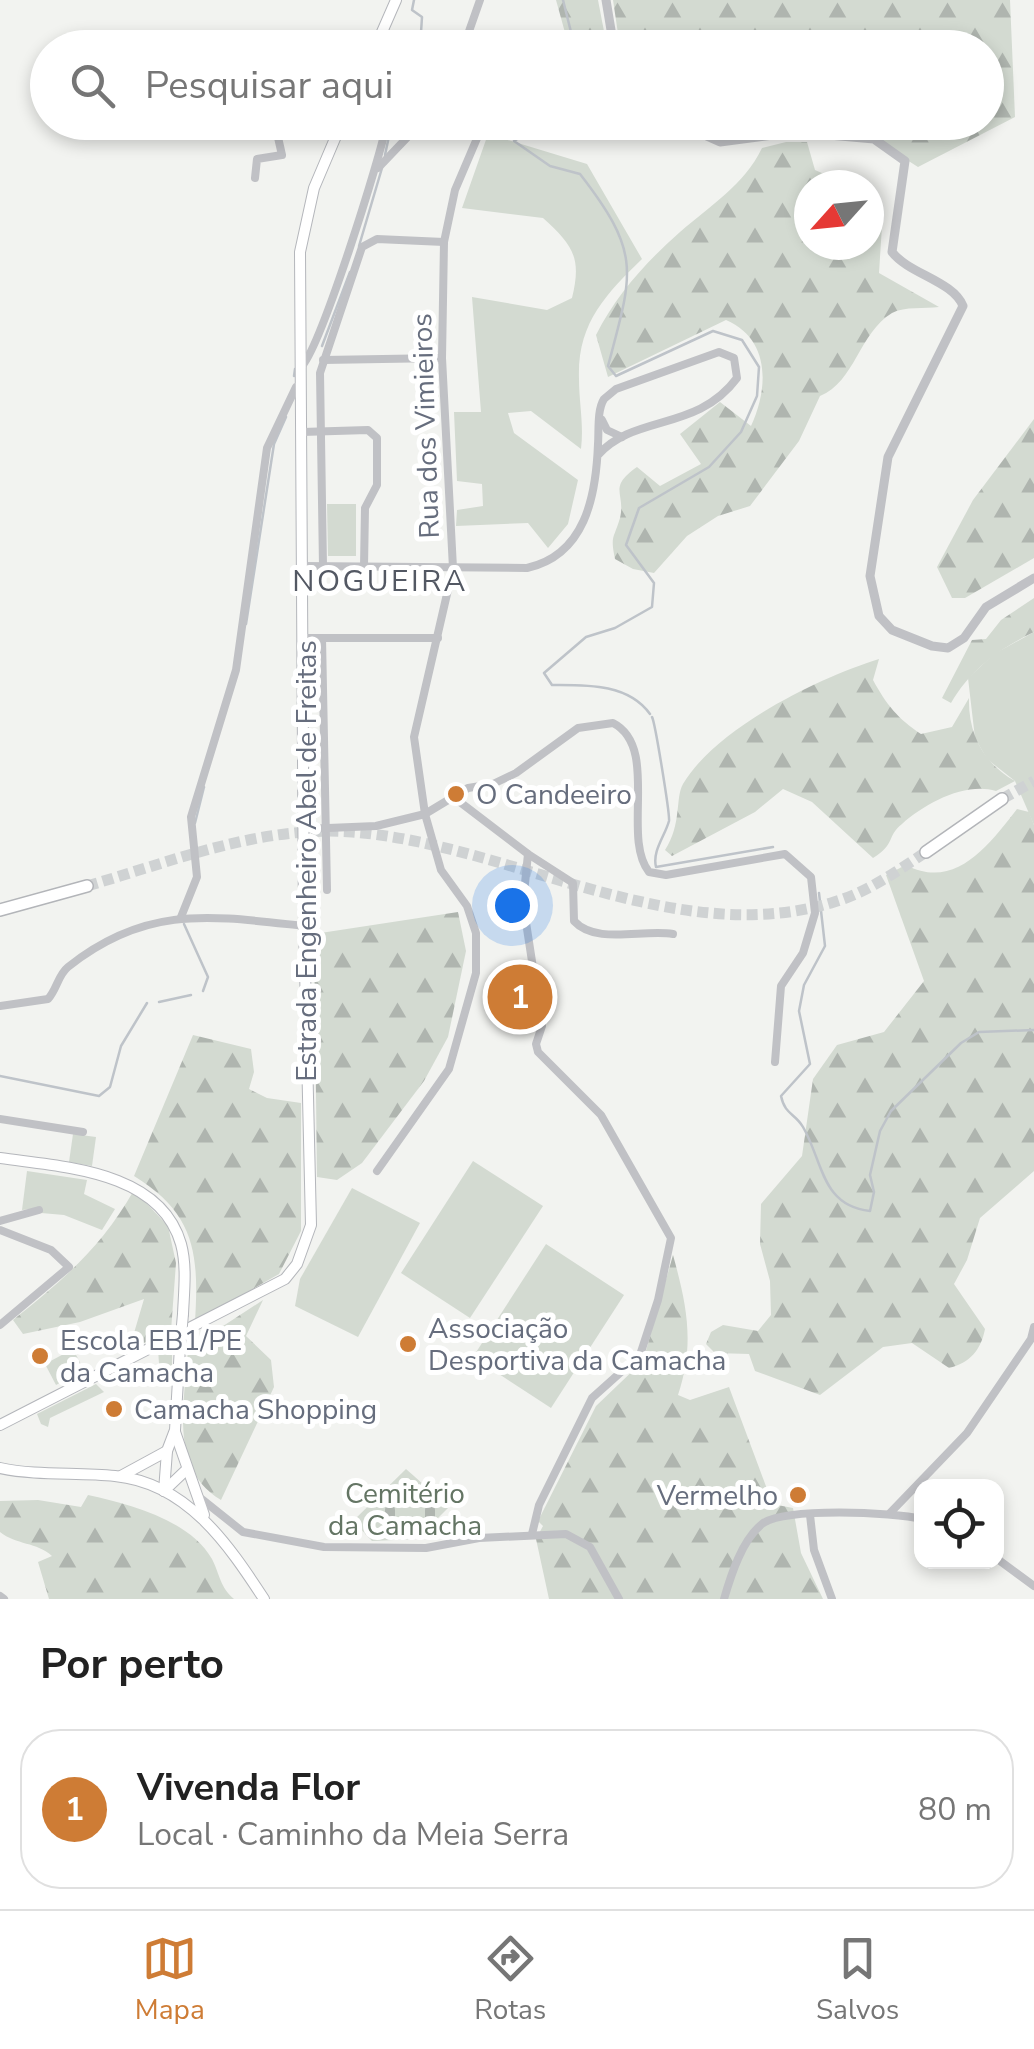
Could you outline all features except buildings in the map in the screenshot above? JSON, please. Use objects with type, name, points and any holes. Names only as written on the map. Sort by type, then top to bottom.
[{"type":"main road","points":[[383,30],[396,0]]},
{"type":"main road","name":"Estrada Engenheiro Abel de Freitas","points":[[0,1425],[285,1278],[297,1264],[312,1225],[304,926],[300,252],[314,188],[334,140]]},
{"type":"main road","points":[[926,852],[1002,800]]},
{"type":"main road","points":[[0,910],[87,886]]},
{"type":"main road","points":[[0,1158],[125,1182],[146,1195],[169,1218],[182,1245],[183,1314],[175,1430],[167,1451],[164,1491]]},
{"type":"main road","points":[[175,1430],[184,1466],[206,1520],[264,1599]]},
{"type":"main road","points":[[167,1451],[184,1466]]},
{"type":"main road","points":[[120,1476],[167,1451]]},
{"type":"main road","points":[[164,1491],[184,1466]]},
{"type":"main road","points":[[0,1468],[120,1476],[164,1491],[206,1520]]},
{"type":"street","points":[[469,30],[480,0]]},
{"type":"street","points":[[606,0],[611,30]]},
{"type":"street","points":[[255,178],[257,160],[282,154],[279,140]]},
{"type":"street","points":[[301,367],[382,166],[385,140]]},
{"type":"street","points":[[382,166],[405,140]]},
{"type":"street","name":"Rua dos Vimieiros","points":[[377,1172],[449,1069],[476,974],[471,920],[441,870],[425,814],[414,737],[453,568],[442,358],[444,242],[455,190],[477,140]]},
{"type":"street","points":[[875,140],[905,161],[892,252],[914,272],[956,295],[962,306],[930,366],[882,477],[870,576],[879,616],[905,638],[948,648],[958,643],[986,607],[1034,578]]},
{"type":"street","points":[[324,566],[320,432],[323,360],[362,247],[377,239],[444,242]]},
{"type":"street","points":[[302,566],[527,568],[560,556],[580,534],[598,455],[600,404],[616,389],[719,352],[734,358],[737,378],[710,404],[694,415],[622,437],[598,455]]},
{"type":"street","points":[[323,360],[442,358]]},
{"type":"street","points":[[181,916],[197,876],[191,816],[236,670],[268,448],[296,387],[301,386]]},
{"type":"street","points":[[600,416],[608,430],[622,437]]},
{"type":"street","points":[[302,432],[368,430],[377,438],[377,485],[365,508],[364,567]]},
{"type":"street","points":[[304,638],[438,638]]},
{"type":"street","points":[[322,638],[328,890]]},
{"type":"street","points":[[304,829],[376,826],[425,814],[452,796],[504,779],[578,728],[607,721],[626,732],[634,755],[639,844],[649,872],[666,876],[770,854],[797,860],[814,884],[815,913],[804,953],[780,986],[776,1062]]},
{"type":"street","points":[[452,796],[528,854],[574,883],[574,921],[581,928],[594,935],[626,931],[673,934]]},
{"type":"street","points":[[528,854],[524,903],[542,1026],[536,1044],[546,1062],[602,1115],[671,1238],[658,1300],[640,1354],[585,1410],[539,1505],[532,1534]]},
{"type":"street","points":[[0,1006],[48,999],[61,974],[78,960],[157,920],[181,916],[304,926]]},
{"type":"street","points":[[0,1120],[83,1132]]},
{"type":"street","points":[[0,1221],[38,1210]]},
{"type":"street","points":[[0,1230],[51,1250],[69,1265],[0,1325]]},
{"type":"street","points":[[890,1513],[967,1433],[1031,1339],[1034,1327]]},
{"type":"street","points":[[195,1494],[243,1532],[308,1545],[426,1548],[532,1534],[579,1538],[604,1568],[619,1599]]},
{"type":"street","points":[[724,1599],[756,1530],[780,1515],[890,1513],[914,1518]]},
{"type":"street","points":[[810,1515],[814,1550],[832,1599]]},
{"type":"street","points":[[1004,1564],[1034,1586]]},
{"type":"green space","points":[[556,0],[598,0],[604,30],[564,30]]},
{"type":"green space","points":[[613,0],[1010,0],[1015,117],[1004,123],[1004,30],[617,30]]},
{"type":"green space","points":[[486,140],[508,140],[587,164],[642,259],[605,298],[588,326],[580,360],[581,449],[531,411],[508,413],[514,433],[578,480],[568,524],[548,548],[528,523],[456,526],[457,510],[483,506],[482,484],[457,481],[454,412],[481,412],[472,297],[547,310],[572,298],[575,262],[562,236],[543,218],[462,208]]},
{"type":"green space","points":[[876,140],[970,140],[918,167]]},
{"type":"green space","points":[[807,142],[815,170],[794,170],[794,260],[880,260],[879,273],[939,307],[897,311],[881,322],[841,380],[820,396],[799,441],[750,506],[718,516],[687,536],[654,573],[633,569],[615,559],[613,545],[623,480],[637,467],[660,486],[701,464],[680,434],[720,402],[751,426],[761,396],[762,366],[751,339],[726,320],[608,377],[596,335],[633,279],[736,184],[762,148]]},
{"type":"green space","points":[[1034,419],[1034,558],[965,598],[952,598],[937,567],[973,500]]},
{"type":"green space","points":[[327,504],[356,504],[356,556],[328,556]]},
{"type":"green space","points":[[1034,598],[1034,632],[987,661],[951,703],[942,698],[972,640],[986,639],[1001,620]]},
{"type":"green space","points":[[1034,632],[1034,825],[1015,781],[987,759],[975,738],[968,678],[994,654]]},
{"type":"green space","points":[[879,659],[873,680],[893,710],[921,734],[952,727],[969,698],[971,724],[980,747],[995,766],[1015,781],[996,791],[972,789],[934,802],[902,824],[885,849],[873,858],[812,802],[783,789],[755,812],[672,856],[665,850],[674,831],[683,784],[719,744],[799,692]]},
{"type":"green space","points":[[1017,809],[1029,812],[1034,825],[1034,1171],[980,1218],[967,1260],[954,1284],[985,1329],[981,1343],[969,1359],[949,1368],[912,1343],[883,1347],[820,1395],[755,1371],[749,1354],[715,1353],[706,1344],[711,1332],[723,1325],[758,1331],[771,1315],[770,1281],[760,1244],[761,1204],[802,1156],[813,1079],[837,1045],[884,1032],[924,981],[886,875],[906,865],[924,872],[955,868],[995,837]]},
{"type":"green space","points":[[458,912],[466,951],[448,1037],[424,1081],[362,1163],[337,1180],[317,1177],[314,934]]},
{"type":"green space","points":[[193,1035],[251,1049],[254,1072],[249,1089],[267,1098],[301,1103],[301,1231],[279,1274],[195,1322],[194,1256],[182,1221],[155,1190],[134,1176]]},
{"type":"green space","points":[[73,1134],[96,1137],[92,1166],[69,1162]]},
{"type":"green space","points":[[473,1161],[543,1206],[470,1318],[401,1273]]},
{"type":"green space","points":[[27,1171],[87,1180],[84,1194],[115,1209],[102,1230],[64,1215],[41,1213],[40,1208],[22,1210]]},
{"type":"green space","points":[[352,1188],[420,1223],[358,1337],[295,1306],[300,1279]]},
{"type":"green space","points":[[134,1190],[168,1226],[176,1263],[171,1331],[129,1350],[144,1299],[80,1322],[23,1334],[13,1320],[80,1261]]},
{"type":"green space","points":[[546,1244],[624,1295],[551,1408],[473,1357]]},
{"type":"green space","points":[[673,1255],[688,1342],[678,1395],[690,1400],[729,1387],[767,1489],[767,1503],[793,1508],[801,1553],[823,1599],[549,1599],[536,1539],[543,1526],[538,1521],[596,1406],[643,1361]]},
{"type":"green space","points":[[263,1300],[246,1336],[271,1360],[274,1387],[221,1500],[204,1487],[186,1452],[183,1411],[188,1349]]},
{"type":"green space","points":[[172,1340],[172,1382],[160,1382],[158,1347]]},
{"type":"green space","points":[[73,1349],[84,1370],[56,1385],[45,1364]]},
{"type":"green space","points":[[96,1384],[104,1392],[50,1418],[48,1427],[41,1424],[37,1414]]},
{"type":"green space","name":"Cemitério da Camacha","points":[[406,1469],[449,1507],[417,1539],[372,1541],[353,1521]]},
{"type":"green space","points":[[88,1495],[156,1515],[189,1533],[212,1559],[234,1599],[49,1599],[38,1562],[52,1556],[0,1532],[0,1501],[38,1500],[81,1507]]},
{"type":"waterway","points":[[414,0],[412,10],[422,17],[421,30]]},
{"type":"waterway","points":[[563,0],[570,30]]},
{"type":"waterway","points":[[385,155],[388,140]]},
{"type":"waterway","points":[[516,140],[550,166],[580,174],[600,201],[623,245],[626,285],[608,366],[616,376],[713,331],[742,340],[759,367],[757,396],[741,432],[709,467],[639,508],[626,545],[654,583],[652,607],[615,628],[586,637],[544,673],[552,685],[618,691],[650,714]]},
{"type":"waterway","points":[[359,246],[382,168]]},
{"type":"waterway","points":[[322,346],[350,272]]},
{"type":"waterway","points":[[294,376],[295,369]]},
{"type":"waterway","points":[[246,624],[274,444],[286,417]]},
{"type":"waterway","points":[[652,717],[669,821],[657,849],[656,867],[773,847]]},
{"type":"waterway","points":[[195,823],[204,787]]},
{"type":"waterway","points":[[819,893],[825,946],[804,985],[799,1011],[810,1064],[781,1096],[785,1107],[803,1127],[826,1180],[842,1201],[870,1211],[874,1192],[870,1175],[880,1131],[891,1111],[961,1043],[979,1032],[1034,1030]]},
{"type":"waterway","points":[[184,924],[208,977],[203,991]]},
{"type":"waterway","points":[[159,1002],[191,995]]},
{"type":"waterway","points":[[0,1076],[99,1096],[110,1087],[121,1046],[147,1003]]},
{"type":"tunnel","points":[[1002,799],[1034,781]]},
{"type":"tunnel","points":[[87,886],[251,839],[318,831],[352,832],[412,840],[654,905],[715,913],[775,914],[847,898],[926,852]]},
{"type":"place","name":"O Candeeiro","points":[[456,794]]},
{"type":"place","name":"Vivenda Flor","points":[[520,997]]},
{"type":"place","name":"Associação Desportiva da Camacha","points":[[408,1344]]},
{"type":"place","name":"Escola EB1/PE da Camacha","points":[[40,1356]]},
{"type":"place","name":"Camacha Shopping","points":[[114,1409]]},
{"type":"place","name":"Vermelho","points":[[798,1495]]},
{"type":"district","name":"NOGUEIRA","points":[[380,581]]}]
